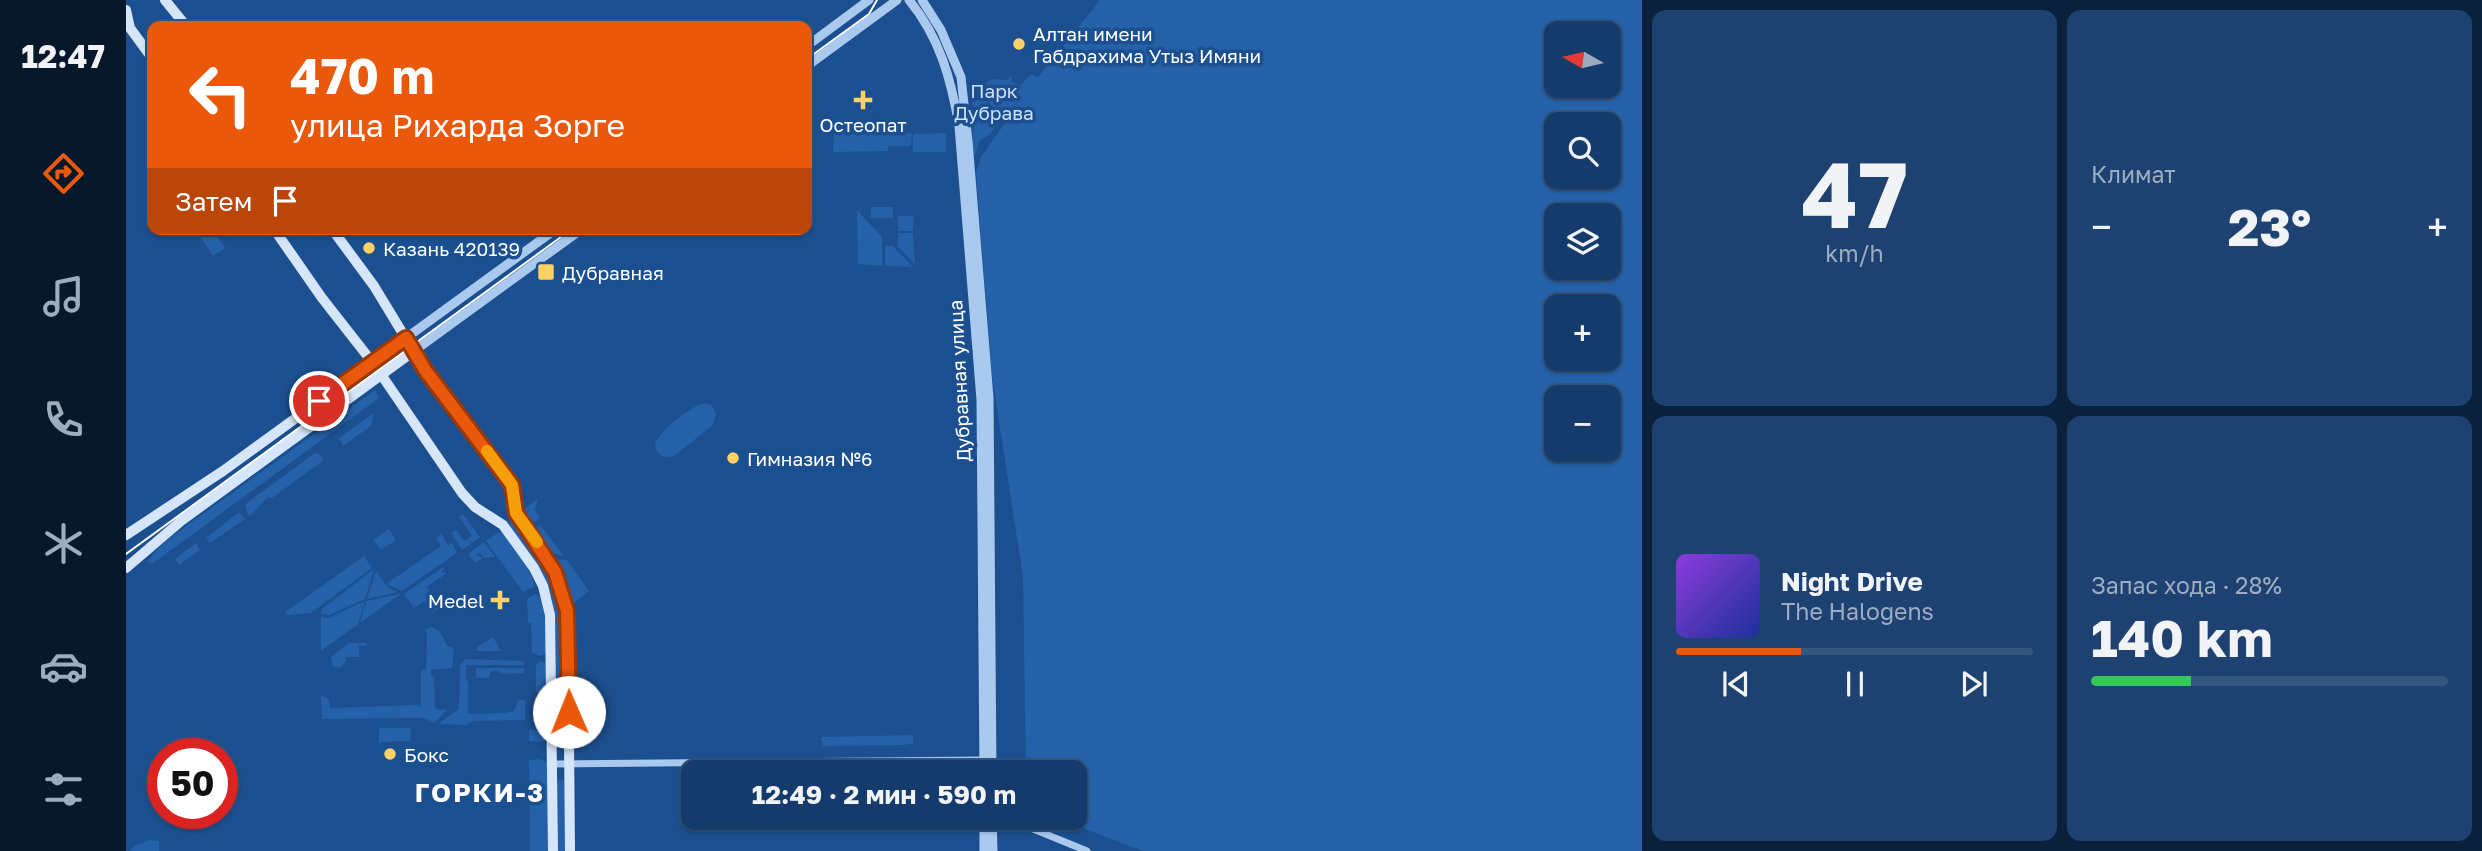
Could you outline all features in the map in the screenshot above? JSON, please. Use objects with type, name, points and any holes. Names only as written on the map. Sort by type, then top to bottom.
[{"type":"main road","points":[[165,0],[182,21]]},
{"type":"main road","points":[[126,9],[130,28],[147,51]]},
{"type":"main road","points":[[278,235],[382,376],[462,494],[475,508],[503,525],[534,568],[543,586],[550,615],[553,851]]},
{"type":"main road","points":[[336,235],[374,286],[425,370],[512,485],[516,513],[555,572],[567,611],[570,851]]},
{"type":"main road","points":[[126,535],[223,471],[406,338]]},
{"type":"main road","points":[[126,568],[181,521],[414,351]]},
{"type":"street","points":[[812,42],[869,0]]},
{"type":"street","points":[[812,62],[897,0]]},
{"type":"street","name":"Дубравная улица","points":[[909,0],[930,29],[943,55],[959,127],[981,400],[988,760]]},
{"type":"street","name":"Дубравная улица","points":[[922,0],[941,30],[961,77],[968,146],[989,398],[988,760]]},
{"type":"street","points":[[406,338],[547,235]]},
{"type":"street","points":[[414,351],[574,235]]},
{"type":"street","points":[[552,764],[681,763]]},
{"type":"street","points":[[984,830],[984,851]]},
{"type":"street","points":[[992,830],[993,851]]},
{"type":"street","points":[[1036,830],[1087,851]]},
{"type":"green space","name":"Парк Дубрава","points":[[1100,0],[1642,0],[1642,851],[1143,851],[1087,830],[1087,760],[1026,760],[1023,577],[992,376],[976,172],[981,157],[1012,113],[980,140],[975,155],[972,155],[974,111],[969,87],[979,87],[992,79],[1008,80],[1010,76],[1010,81],[1021,85],[1031,74],[1038,77]]},
{"type":"green space","points":[[912,133],[911,146],[888,146],[888,151],[833,152],[834,134]]},
{"type":"green space","points":[[946,133],[946,152],[913,152],[913,134]]},
{"type":"green space","points":[[871,207],[893,207],[893,218],[871,218]]},
{"type":"green space","points":[[857,210],[882,237],[882,266],[858,264]]},
{"type":"green space","points":[[898,216],[914,216],[913,231],[898,231]]},
{"type":"green space","points":[[898,233],[913,233],[915,265],[898,246]]},
{"type":"green space","points":[[199,235],[216,235],[225,248],[213,256]]},
{"type":"green space","points":[[885,246],[893,246],[913,267],[885,266]]},
{"type":"green space","points":[[375,390],[379,398],[152,564],[147,562],[159,547],[182,529]]},
{"type":"green space","points":[[705,403],[712,406],[716,413],[713,425],[674,456],[659,454],[655,445],[662,433],[684,414]]},
{"type":"green space","points":[[374,413],[371,426],[343,446],[339,438]]},
{"type":"green space","points":[[315,453],[324,460],[272,498],[268,497],[248,515],[245,506],[248,502]]},
{"type":"green space","points":[[538,498],[535,510],[540,518],[535,522],[527,522],[521,512]]},
{"type":"green space","points":[[239,512],[245,519],[210,543],[206,538]]},
{"type":"green space","points":[[463,514],[480,537],[462,550],[451,533],[456,530],[464,541],[472,536],[459,517]]},
{"type":"green space","points":[[514,518],[548,569],[561,605],[566,658],[565,729],[556,728],[553,615],[507,525]]},
{"type":"green space","points":[[540,525],[564,556],[551,553],[544,542],[535,536],[534,530]]},
{"type":"green space","points":[[389,529],[396,540],[381,550],[373,540]]},
{"type":"green space","points":[[499,532],[504,533],[523,559],[531,573],[534,587],[523,592],[486,541]]},
{"type":"green space","points":[[441,534],[448,545],[452,543],[457,553],[402,591],[387,584],[441,546],[436,538]]},
{"type":"green space","points":[[484,542],[495,557],[484,558],[479,552],[476,555],[483,558],[475,563],[468,554]]},
{"type":"green space","points":[[196,543],[200,550],[179,565],[175,559]]},
{"type":"green space","points":[[364,556],[372,568],[311,613],[287,615],[285,612]]},
{"type":"green space","points":[[555,559],[567,560],[589,591],[573,604],[569,604],[553,563]]},
{"type":"green space","points":[[443,567],[441,572],[447,573],[427,587],[440,608],[432,613],[424,601],[414,608],[404,594]]},
{"type":"green space","points":[[374,569],[365,599],[329,615],[321,614],[322,609]]},
{"type":"green space","points":[[376,571],[388,588],[398,592],[367,599]]},
{"type":"green space","points":[[401,594],[360,623],[366,601]]},
{"type":"green space","points":[[536,594],[541,597],[546,616],[547,652],[541,656],[532,653],[531,623],[528,623],[527,599]]},
{"type":"green space","points":[[365,601],[358,624],[321,651],[321,617],[329,618]]},
{"type":"green space","points":[[432,627],[440,632],[448,647],[452,647],[454,651],[452,668],[431,670],[431,676],[434,677],[435,709],[447,710],[434,723],[424,718],[322,719],[323,696],[329,700],[330,708],[421,707],[421,670],[426,670],[427,632],[424,630]]},
{"type":"green space","points":[[493,637],[501,651],[476,651],[478,646]]},
{"type":"green space","points":[[349,643],[367,643],[367,646],[359,646],[359,657],[346,657],[346,662],[340,667],[333,667],[331,657]]},
{"type":"green space","points":[[465,659],[524,661],[524,665],[466,665],[466,681],[468,714],[514,711],[518,700],[525,700],[525,720],[473,721],[466,725],[438,724],[459,709],[460,665]]},
{"type":"green space","points":[[541,661],[546,663],[548,680],[546,687],[541,688],[541,694],[536,691],[536,665]]},
{"type":"green space","points":[[476,668],[524,668],[524,673],[504,674],[495,670],[489,678],[476,678]]},
{"type":"green space","points":[[379,728],[411,728],[410,741],[379,742]]},
{"type":"green space","points":[[529,730],[548,730],[547,739],[542,742],[529,741]]},
{"type":"green space","points":[[913,735],[913,743],[904,745],[823,746],[821,737]]},
{"type":"green space","points":[[540,759],[548,763],[549,851],[530,851],[529,760]]},
{"type":"green space","points":[[562,779],[565,782],[566,851],[556,851],[556,781]]},
{"type":"green space","points":[[149,840],[159,841],[159,851],[130,851],[134,846]]},
{"type":"tram line","points":[[812,55],[869,14],[877,0]]},
{"type":"tram line","points":[[126,554],[564,235]]},
{"type":"slow traffic","points":[[487,451],[512,485],[516,513],[537,542]]},
{"type":"place","name":"Алтан имени Габдрахима Утыз Имяни","points":[[1019,44]]},
{"type":"place","name":"Остеопат","points":[[863,100]]},
{"type":"place","name":"Казань 420139","points":[[369,248]]},
{"type":"place","name":"Дубравная","points":[[546,272]]},
{"type":"place","name":"Гимназия №6","points":[[733,458]]},
{"type":"place","name":"Medel","points":[[500,600]]},
{"type":"place","name":"Бокс","points":[[390,754]]},
{"type":"district","name":"ГОРКИ-3","points":[[480,792]]},
{"type":"route","points":[[319,401],[406,338],[425,370],[512,485],[516,513],[555,572],[567,611],[569,712]]}]
